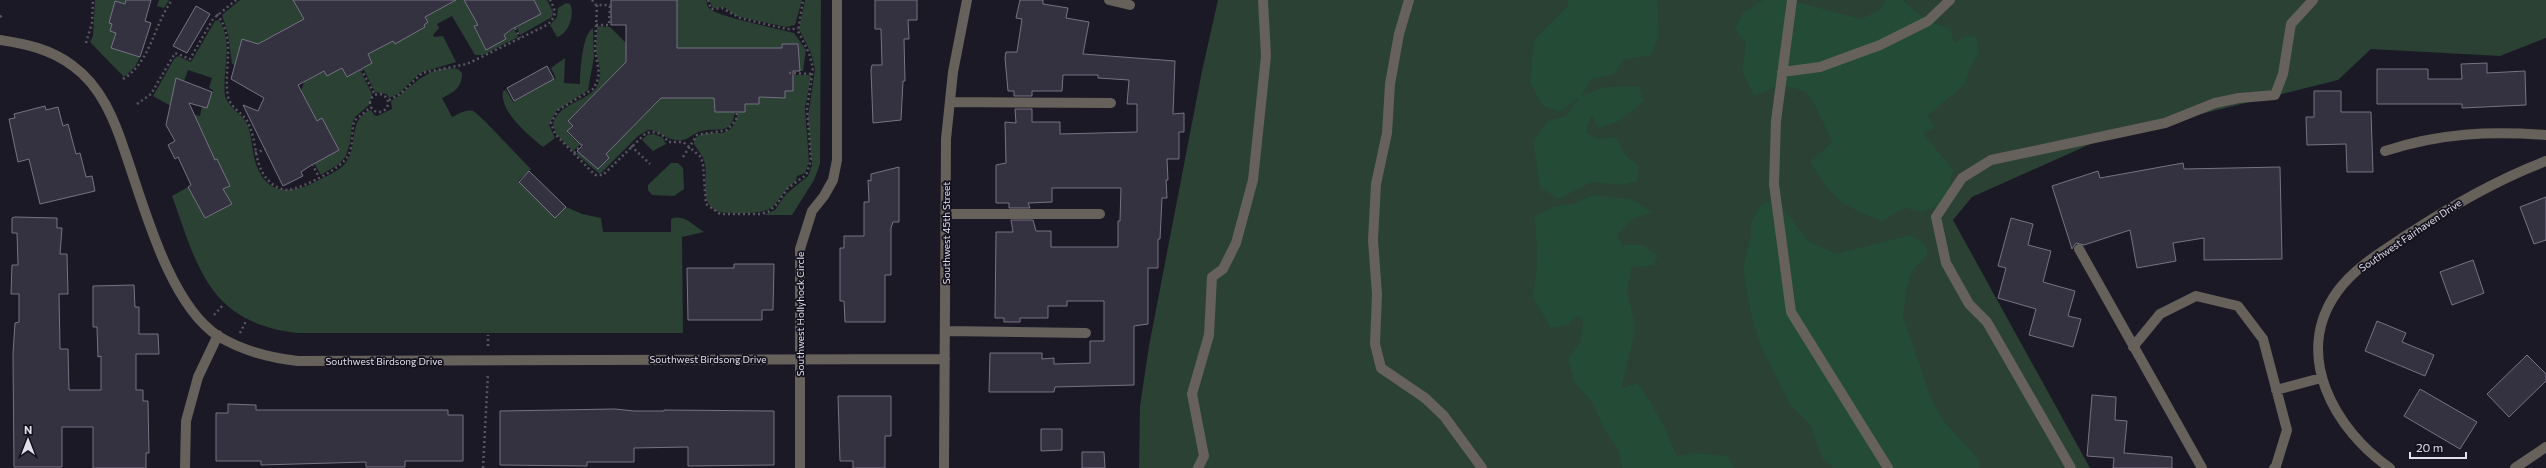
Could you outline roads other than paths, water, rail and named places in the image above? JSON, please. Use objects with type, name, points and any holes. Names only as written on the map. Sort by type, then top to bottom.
[{"type":"street","name":"Southwest Hollyhock Circle","points":[[800,468],[800,249],[812,211],[824,196],[832,180],[837,160],[837,0]]},
{"type":"street","name":"Southwest 45th Street","points":[[944,468],[946,139],[953,72],[967,0]]},
{"type":"street","points":[[1109,0],[1130,5]]},
{"type":"street","points":[[1198,468],[1204,456],[1192,394],[1209,335],[1212,277],[1223,269],[1236,242],[1253,180],[1266,56],[1263,0]]},
{"type":"street","points":[[1409,0],[1399,34],[1390,84],[1387,133],[1376,184],[1373,240],[1377,294],[1375,344],[1381,368],[1425,398],[1444,416],[1482,468]]},
{"type":"street","points":[[1792,0],[1787,53],[1782,72],[1776,122],[1774,184],[1791,312],[1888,468]]},
{"type":"street","points":[[1782,72],[1820,66],[1880,45],[1928,21],[1950,0]]},
{"type":"street","points":[[2072,468],[1987,322],[1969,304],[1946,263],[1936,217],[1962,178],[1991,160],[2165,123],[2215,103],[2239,98],[2275,95],[2283,74],[2292,24],[2313,0]]},
{"type":"street","name":"Southwest Birdsong Drive","points":[[0,40],[34,46],[59,56],[77,69],[94,87],[116,126],[175,284],[202,321],[218,336],[251,352],[270,358],[298,361],[945,359]]},
{"type":"street","points":[[950,102],[1111,103]]},
{"type":"street","points":[[2385,150],[2412,142],[2457,134],[2500,132],[2546,135]]},
{"type":"street","name":"Southwest Fairhaven Drive","points":[[2390,468],[2376,458],[2353,436],[2340,419],[2327,394],[2321,378],[2318,352],[2320,331],[2325,314],[2337,292],[2354,273],[2383,251],[2458,202],[2496,181],[2546,161]]},
{"type":"street","points":[[946,214],[1100,214]]},
{"type":"street","points":[[2079,249],[2202,468]]},
{"type":"street","points":[[2133,347],[2160,314],[2196,296],[2238,306],[2263,339],[2287,430],[2276,466],[2274,468]]},
{"type":"street","points":[[945,330],[1086,333]]},
{"type":"street","points":[[185,468],[186,421],[198,377],[218,336]]},
{"type":"street","points":[[2276,390],[2321,378]]},
{"type":"street","points":[[2515,468],[2546,447]]}]
